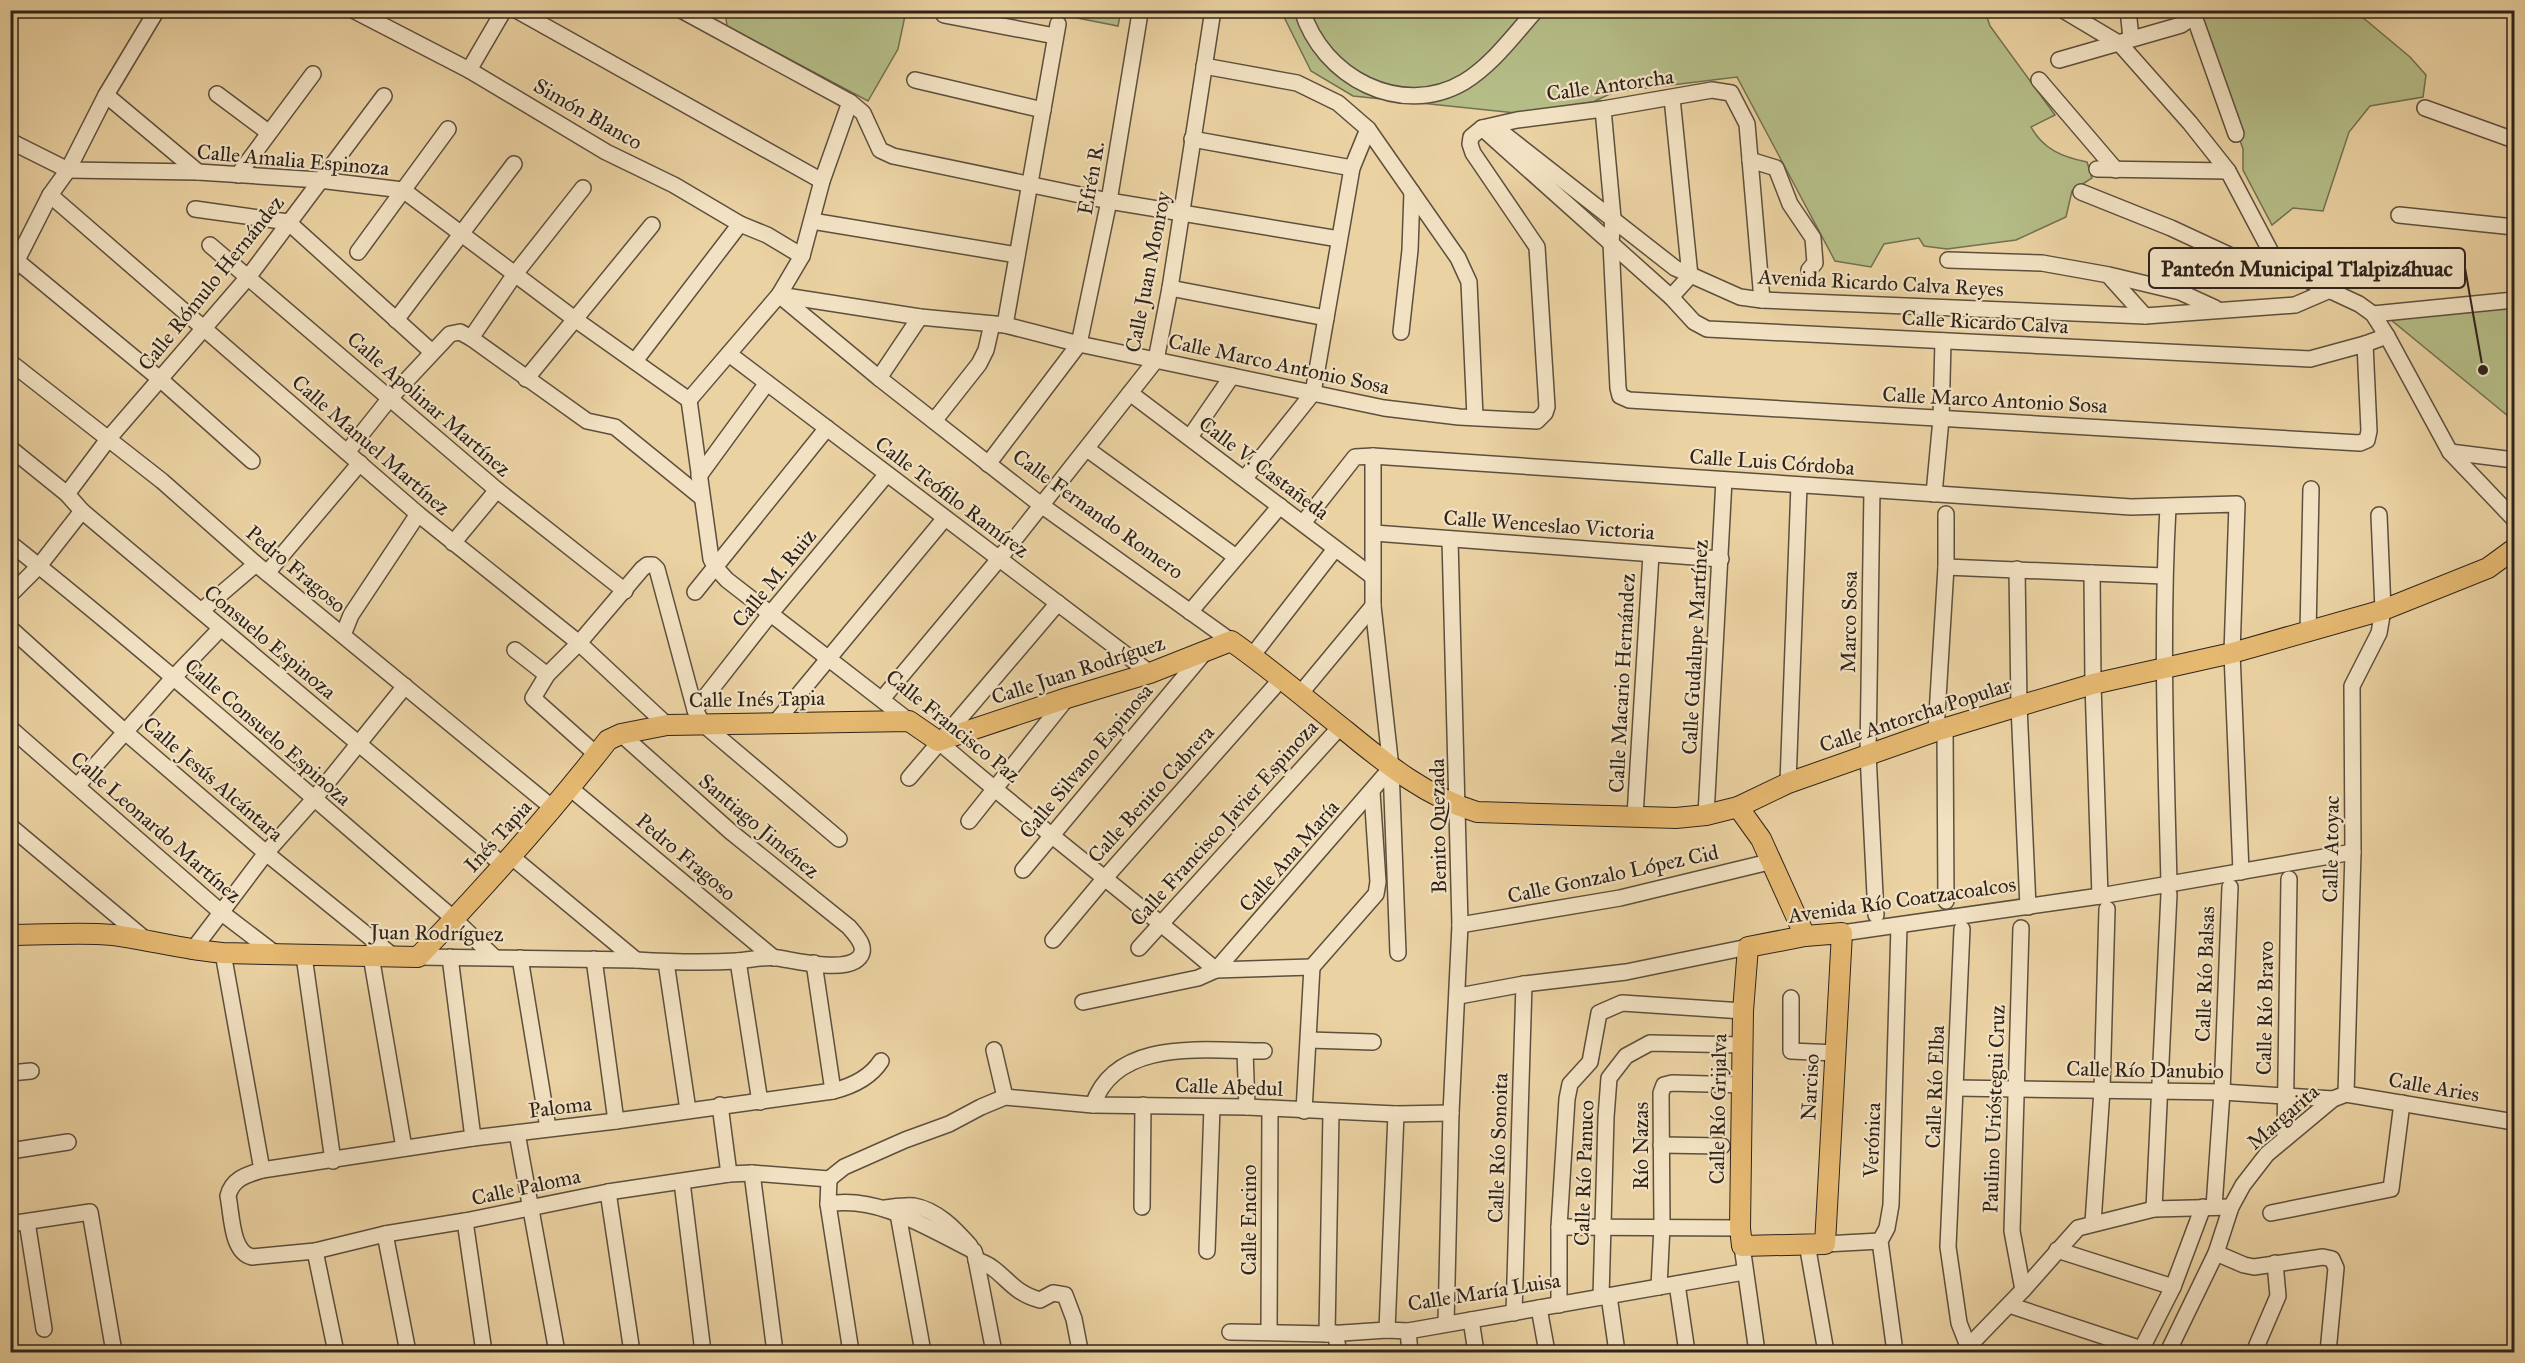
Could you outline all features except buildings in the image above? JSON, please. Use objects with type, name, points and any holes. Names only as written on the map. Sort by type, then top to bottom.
[{"type":"main road","name":"Calle Antorcha Popular","points":[[1459,806],[1478,812],[1676,818],[1706,815],[1738,807],[1788,783],[1868,754],[2019,706],[2093,684],[2232,653],[2308,633],[2383,610],[2488,567],[2514,549]]},
{"type":"main road","name":"Calle Fernando Romero","points":[[1231,641],[1282,678],[1391,768],[1459,806]]},
{"type":"main road","name":"Calle Juan Rodríguez","points":[[938,741],[1150,673],[1231,641]]},
{"type":"main road","name":"Calle Inés Tapia","points":[[609,743],[699,717],[775,723],[909,721]]},
{"type":"main road","name":"Calle Francisco Paz","points":[[909,721],[938,741]]},
{"type":"main road","name":"Inés Tapia","points":[[418,957],[508,862],[609,743]]},
{"type":"main road","points":[[1738,807],[1761,839],[1773,861],[1805,936]]},
{"type":"main road","name":"Avenida Río Coatzacoalcos","points":[[1749,947],[1805,936],[1842,933]]},
{"type":"main road","name":"Narciso","points":[[1816,1244],[1836,1053],[1842,933]]},
{"type":"main road","name":"Juan Rodríguez","points":[[10,935],[110,935],[146,940],[192,951],[223,953],[418,957]]},
{"type":"main road","name":"Calle Río Grijalva","points":[[1741,1237],[1743,1011],[1749,947]]},
{"type":"main road","points":[[1741,1237],[1816,1244]]},
{"type":"street","points":[[157,10],[106,94],[68,170],[50,195],[14,267],[161,380],[252,461]]},
{"type":"street","name":"Simón Blanco","points":[[353,10],[469,70],[606,152],[674,185],[740,224],[766,235],[802,256]]},
{"type":"street","points":[[469,70],[504,10]]},
{"type":"street","points":[[516,10],[822,181]]},
{"type":"street","points":[[681,10],[850,102],[863,113],[880,150],[893,156],[1109,201],[1339,239]]},
{"type":"street","name":"Calle Juan Monroy","points":[[882,699],[999,559],[1156,360],[1170,288],[1213,10]]},
{"type":"street","points":[[1302,10],[1320,47],[1341,69],[1371,88],[1404,97],[1436,94],[1464,82],[1484,67],[1536,10]]},
{"type":"street","points":[[2063,10],[2126,41],[2228,171],[2274,258],[2301,277],[2373,314],[2450,452],[2514,519]]},
{"type":"street","points":[[2126,41],[2128,10]]},
{"type":"street","points":[[2059,60],[2181,25],[2196,13],[2236,134]]},
{"type":"street","points":[[934,421],[979,364],[999,324],[1017,255],[1057,30],[944,15]]},
{"type":"street","name":"Efrén R.","points":[[1079,344],[1109,201],[1139,19]]},
{"type":"street","points":[[1204,66],[1297,83],[1338,103],[1368,129],[1458,258],[1468,282],[1475,417]]},
{"type":"street","points":[[238,175],[313,74]]},
{"type":"street","points":[[915,80],[1043,110]]},
{"type":"street","points":[[2039,80],[2116,170]]},
{"type":"street","name":"Calle Antorcha","points":[[1482,131],[1517,120],[1603,109],[1712,90],[1731,93],[1747,124],[1750,160]]},
{"type":"street","points":[[106,94],[198,172]]},
{"type":"street","points":[[217,94],[268,132]]},
{"type":"street","name":"Calle Rómulo Hernández","points":[[67,494],[110,438],[249,276],[384,96]]},
{"type":"street","points":[[1671,297],[1690,276],[1672,98]]},
{"type":"street","points":[[716,568],[711,559],[701,497],[689,400],[779,295],[802,256],[822,181],[850,102]]},
{"type":"street","points":[[2426,108],[2514,140]]},
{"type":"street","points":[[1603,109],[1613,218],[1611,243]]},
{"type":"street","points":[[358,252],[448,129]]},
{"type":"street","points":[[1245,478],[1313,393],[1352,168],[1368,129]]},
{"type":"street","name":"Avenida Ricardo Calva Reyes","points":[[1482,131],[1613,218],[1675,268],[1740,297],[1762,300],[2145,316],[2295,304],[2330,290]]},
{"type":"street","name":"Calle Ricardo Calva","points":[[1482,131],[1671,297],[1694,322],[1707,329],[2310,359],[2387,336]]},
{"type":"street","name":"Calle Marco Antonio Sosa","points":[[999,324],[1079,344],[1384,408],[1537,421],[1545,413],[1547,407],[1537,247],[1473,153],[1470,144],[1482,131]]},
{"type":"street","points":[[1192,139],[1352,168]]},
{"type":"street","name":"Calle Amalia Espinoza","points":[[10,141],[68,170],[198,172],[319,180],[404,190],[576,320],[689,400]]},
{"type":"street","points":[[1762,300],[1750,160],[1776,168],[1790,204],[1814,238],[1815,263],[1809,270]]},
{"type":"street","points":[[396,320],[514,164]]},
{"type":"street","points":[[2097,170],[2228,171]]},
{"type":"street","points":[[471,338],[515,274],[583,188]]},
{"type":"street","points":[[1401,332],[1410,250],[1412,192]]},
{"type":"street","points":[[2081,192],[2171,228],[2270,274],[2301,277]]},
{"type":"street","name":"Calle Manuel Martínez","points":[[50,195],[418,514],[579,643],[667,725]]},
{"type":"street","points":[[195,208],[288,222],[432,352]]},
{"type":"street","points":[[2398,215],[2514,227]]},
{"type":"street","points":[[812,221],[1017,255]]},
{"type":"street","points":[[636,362],[740,224]]},
{"type":"street","points":[[526,379],[652,225]]},
{"type":"street","name":"Calle Marco Antonio Sosa","points":[[1611,243],[1618,388],[1620,396],[1629,400],[2361,443],[2367,440],[2365,344]]},
{"type":"street","name":"Calle Apolinar Martínez","points":[[210,245],[249,276],[496,490],[625,591]]},
{"type":"street","points":[[1948,260],[2043,263],[2109,275],[2180,292],[2217,309]]},
{"type":"street","points":[[2109,275],[2145,316]]},
{"type":"street","points":[[1170,288],[1326,318]]},
{"type":"street","points":[[779,295],[920,317],[999,324]]},
{"type":"street","name":"Calle Fernando Romero","points":[[779,295],[879,378],[1041,505],[1231,641]]},
{"type":"street","points":[[2373,314],[2514,300]]},
{"type":"street","points":[[879,378],[920,317]]},
{"type":"street","points":[[348,451],[390,398],[432,352],[450,334],[460,332],[587,421],[615,427],[701,497]]},
{"type":"street","points":[[1934,494],[1941,419],[1943,341]]},
{"type":"street","points":[[988,464],[1079,344]]},
{"type":"street","name":"Calle Teófilo Ramírez","points":[[729,354],[1150,673]]},
{"type":"street","name":"Pedro Fragoso","points":[[10,362],[110,438],[262,569],[554,809]]},
{"type":"street","points":[[1190,437],[1232,376]]},
{"type":"street","points":[[699,476],[767,383]]},
{"type":"street","name":"Calle V. Castañeda","points":[[1130,393],[1372,576]]},
{"type":"street","points":[[695,592],[827,428]]},
{"type":"street","name":"Consuelo Espinoza","points":[[10,448],[359,744],[636,960]]},
{"type":"street","points":[[1087,448],[1236,557]]},
{"type":"street","points":[[2450,452],[2514,460]]},
{"type":"street","points":[[1303,523],[1355,457],[1373,456],[1373,606],[1391,768],[1398,953]]},
{"type":"street","name":"Calle Luis Córdoba","points":[[1373,456],[1934,494],[2168,507],[2237,504],[2232,653]]},
{"type":"street","points":[[201,611],[262,569],[360,463]]},
{"type":"street","name":"Calle M. Ruiz","points":[[699,717],[771,613],[887,474]]},
{"type":"street","name":"Calle Gudalupe Martínez","points":[[1706,815],[1724,480]]},
{"type":"street","points":[[1788,783],[1799,485]]},
{"type":"street","points":[[2308,633],[2311,489]]},
{"type":"street","points":[[453,543],[496,490]]},
{"type":"street","name":"Marco Sosa","points":[[1872,490],[1868,754],[1876,915]]},
{"type":"street","points":[[1190,612],[1280,506]]},
{"type":"street","points":[[2154,1209],[2169,889],[2164,669],[2164,576],[2168,507]]},
{"type":"street","points":[[10,595],[39,566],[82,511]]},
{"type":"street","points":[[343,635],[351,615],[418,514]]},
{"type":"street","points":[[1946,514],[1940,730],[1946,901]]},
{"type":"street","name":"Calle Atoyac","points":[[2340,1097],[2353,852],[2352,686],[2379,633],[2383,610],[2379,515]]},
{"type":"street","points":[[775,723],[945,518]]},
{"type":"street","name":"Calle Wenceslao Victoria","points":[[1374,533],[1721,559]]},
{"type":"street","name":"Benito Quezada","points":[[1446,1323],[1451,1113],[1459,996],[1460,925],[1459,806],[1450,539]]},
{"type":"street","name":"Calle Consuelo Espinoza","points":[[10,543],[314,799],[454,919],[494,957]]},
{"type":"street","points":[[1252,656],[1335,549]]},
{"type":"street","name":"Calle Macario Hernández","points":[[1635,816],[1651,554]]},
{"type":"street","points":[[515,650],[547,675],[579,643],[647,565],[653,565],[657,569],[699,717],[839,839]]},
{"type":"street","points":[[1946,567],[2164,576]]},
{"type":"street","name":"Calle Francisco Paz","points":[[716,568],[727,580],[909,721]]},
{"type":"street","points":[[2017,569],[2019,706],[2028,907]]},
{"type":"street","points":[[2092,573],[2093,684],[2104,902],[2102,1090],[2093,1223]]},
{"type":"street","points":[[909,777],[1058,603]]},
{"type":"street","points":[[1300,694],[1373,606]]},
{"type":"street","name":"Calle Jesús Alcántara","points":[[10,628],[124,731],[266,853],[393,956]]},
{"type":"street","points":[[78,785],[172,678],[221,628]]},
{"type":"street","name":"Calle Silvano Espinosa","points":[[1023,870],[1205,652]]},
{"type":"street","points":[[2232,653],[2241,872]]},
{"type":"street","name":"Santiago Jiménez","points":[[547,675],[533,698],[609,743],[731,832],[849,927],[859,938],[863,948],[862,954]]},
{"type":"street","name":"Calle Benito Cabrera","points":[[1053,940],[1282,678]]},
{"type":"street","points":[[192,951],[266,853],[314,799],[405,686]]},
{"type":"street","points":[[969,821],[1067,698]]},
{"type":"street","name":"Calle Francisco Javier Espinoza","points":[[1139,948],[1160,922],[1340,727]]},
{"type":"street","name":"Calle Leonardo Martínez","points":[[10,728],[222,913],[277,955]]},
{"type":"street","name":"Calle Francisco Paz","points":[[938,741],[995,791],[1160,922],[1216,970]]},
{"type":"street","name":"Calle Ana María","points":[[1216,970],[1391,768]]},
{"type":"street","name":"Pedro Fragoso","points":[[570,788],[774,958]]},
{"type":"street","points":[[1305,1110],[1312,967],[1376,894],[1378,882],[1372,792]]},
{"type":"street","points":[[10,826],[146,940]]},
{"type":"street","name":"Avenida Río Coatzacoalcos","points":[[1842,933],[2028,907],[2104,902],[2241,872],[2353,852]]},
{"type":"street","name":"Calle Gonzalo López Cid","points":[[1460,925],[1620,898],[1773,861]]},
{"type":"street","name":"Calle Río Bravo","points":[[2285,1138],[2289,879]]},
{"type":"street","name":"Calle Río Balsas","points":[[2141,1351],[2173,1287],[2208,1207],[2222,1092],[2230,887]]},
{"type":"street","name":"Verónica","points":[[1895,1353],[1880,1241],[1887,1228],[1891,1205],[1899,926]]},
{"type":"street","name":"Calle Río Elba","points":[[1962,928],[1948,1247],[1965,1349]]},
{"type":"street","name":"Paulino Urióstegui Cruz","points":[[2021,928],[2012,1230],[2023,1290]]},
{"type":"street","name":"Avenida Río Coatzacoalcos","points":[[1459,996],[1524,984],[1626,972],[1749,947]]},
{"type":"street","points":[[223,953],[262,1170]]},
{"type":"street","name":"Juan Rodríguez","points":[[418,957],[666,962],[774,958],[846,964],[855,961],[862,954]]},
{"type":"street","points":[[304,956],[333,1161]]},
{"type":"street","points":[[371,957],[404,1148]]},
{"type":"street","points":[[450,957],[473,1138]]},
{"type":"street","points":[[520,958],[548,1128]]},
{"type":"street","points":[[594,959],[616,1121]]},
{"type":"street","points":[[738,961],[760,1102]]},
{"type":"street","points":[[666,962],[688,1110]]},
{"type":"street","points":[[814,963],[833,1090]]},
{"type":"street","points":[[1083,1002],[1198,978],[1216,970],[1312,967]]},
{"type":"street","name":"Calle Río Sonoita","points":[[1514,1313],[1524,984]]},
{"type":"street","points":[[1791,998],[1791,1051],[1836,1053]]},
{"type":"street","points":[[1559,1305],[1559,1227],[1570,1084],[1590,1062],[1599,1013],[1622,1002],[1743,1011]]},
{"type":"street","points":[[1309,1040],[1373,1042]]},
{"type":"street","name":"Calle Río Panuco","points":[[1617,1353],[1605,1297],[1603,1226],[1609,1078],[1626,1056],[1650,1042],[1743,1045]]},
{"type":"street","points":[[851,1353],[828,1204],[829,1179],[844,1167],[905,1140],[949,1124],[1005,1097],[994,1050]]},
{"type":"street","points":[[1245,1051],[1247,1107]]},
{"type":"street","points":[[1093,1105],[1098,1089],[1106,1078],[1133,1059],[1160,1054],[1264,1051]]},
{"type":"street","name":"Paloma","points":[[238,1247],[228,1196],[230,1188],[244,1175],[262,1170],[473,1138],[616,1121],[720,1105],[760,1102],[833,1090],[849,1087],[874,1072],[881,1061]]},
{"type":"street","points":[[10,1073],[30,1071]]},
{"type":"street","name":"Río Nazas","points":[[1659,1287],[1662,1226],[1661,1093],[1664,1085],[1744,1085]]},
{"type":"street","name":"Calle Río Danubio","points":[[1956,1088],[2222,1092],[2340,1097]]},
{"type":"street","name":"Calle Abedul","points":[[1005,1097],[1093,1105],[1247,1107],[1396,1114],[1451,1113]]},
{"type":"street","name":"Calle Aries","points":[[2340,1097],[2402,1102],[2514,1122]]},
{"type":"street","name":"Margarita","points":[[2168,1353],[2216,1252],[2232,1207],[2243,1185],[2261,1162],[2285,1138],[2340,1097]]},
{"type":"street","points":[[2271,1213],[2391,1189],[2402,1102]]},
{"type":"street","points":[[720,1105],[729,1174]]},
{"type":"street","points":[[1142,1207],[1143,1105]]},
{"type":"street","points":[[1207,1251],[1212,1107]]},
{"type":"street","name":"Calle Encino","points":[[1269,1332],[1270,1108]]},
{"type":"street","points":[[1331,1112],[1331,1334],[1339,1353]]},
{"type":"street","points":[[1387,1330],[1396,1114]]},
{"type":"street","points":[[517,1133],[557,1353]]},
{"type":"street","points":[[10,1151],[68,1142]]},
{"type":"street","points":[[1661,1145],[1722,1146]]},
{"type":"street","points":[[752,1173],[775,1353]]},
{"type":"street","name":"Calle Paloma","points":[[238,1247],[244,1255],[252,1257],[315,1251],[385,1234],[465,1221],[532,1206],[729,1174],[752,1173],[829,1179]]},
{"type":"street","points":[[682,1182],[703,1353]]},
{"type":"street","points":[[608,1192],[632,1353]]},
{"type":"street","points":[[828,1204],[844,1201],[891,1211],[990,1264],[1008,1284],[1026,1297],[1040,1300],[1053,1293],[1065,1295],[1074,1319],[1080,1350],[1076,1353]]},
{"type":"street","points":[[1965,1349],[2023,1290],[2078,1228],[2154,1209],[2232,1207]]},
{"type":"street","points":[[891,1211],[923,1353]]},
{"type":"street","points":[[10,1224],[90,1212],[114,1353]]},
{"type":"street","points":[[465,1221],[484,1353]]},
{"type":"street","points":[[27,1222],[44,1329]]},
{"type":"street","points":[[1559,1227],[1662,1226],[1741,1237]]},
{"type":"street","points":[[385,1234],[408,1353]]},
{"type":"street","name":"Calle Río Grijalva","points":[[1741,1237],[1744,1272],[1757,1353]]},
{"type":"street","points":[[1816,1244],[1880,1241]]},
{"type":"street","name":"Narciso","points":[[1816,1244],[1826,1353]]},
{"type":"street","points":[[315,1251],[336,1353]]},
{"type":"street","points":[[2057,1251],[2173,1287]]},
{"type":"street","points":[[2216,1252],[2244,1265],[2254,1267],[2323,1257],[2332,1259],[2336,1268],[2328,1353]]},
{"type":"street","points":[[975,1255],[994,1353]]},
{"type":"street","points":[[2254,1353],[2278,1296],[2275,1263]]},
{"type":"street","name":"Calle María Luisa","points":[[1230,1332],[1331,1334],[1387,1330],[1408,1331],[1744,1272]]},
{"type":"street","points":[[1677,1284],[1687,1353]]},
{"type":"street","points":[[2008,1305],[2141,1351]]},
{"type":"street","points":[[1539,1308],[1547,1353]]},
{"type":"street","points":[[1471,1320],[1476,1353]]},
{"type":"street","points":[[1408,1331],[1410,1353]]},
{"type":"green space","points":[[725,10],[906,11],[898,49],[868,101],[727,26]]},
{"type":"green space","points":[[1042,11],[1121,11],[1118,26]]},
{"type":"green space","points":[[1281,11],[1985,11],[1990,26],[2055,115],[2031,127],[2036,135],[2054,151],[2069,158],[2087,162],[2092,178],[2072,191],[2066,217],[2016,240],[1947,249],[1924,246],[1919,238],[1884,244],[1871,267],[1835,261],[1737,77],[1614,92],[1593,102],[1516,113],[1353,96],[1311,71]]},
{"type":"green space","points":[[2207,11],[2355,11],[2410,57],[2426,75],[2423,97],[2370,106],[2349,132],[2323,211],[2293,208],[2272,225],[2243,170],[2243,149],[2199,24]]},
{"type":"green space","points":[[2514,306],[2514,421],[2390,319]]},
{"type":"place","name":"Panteón Municipal Tlalpizáhuac","points":[[2483,370]]}]
